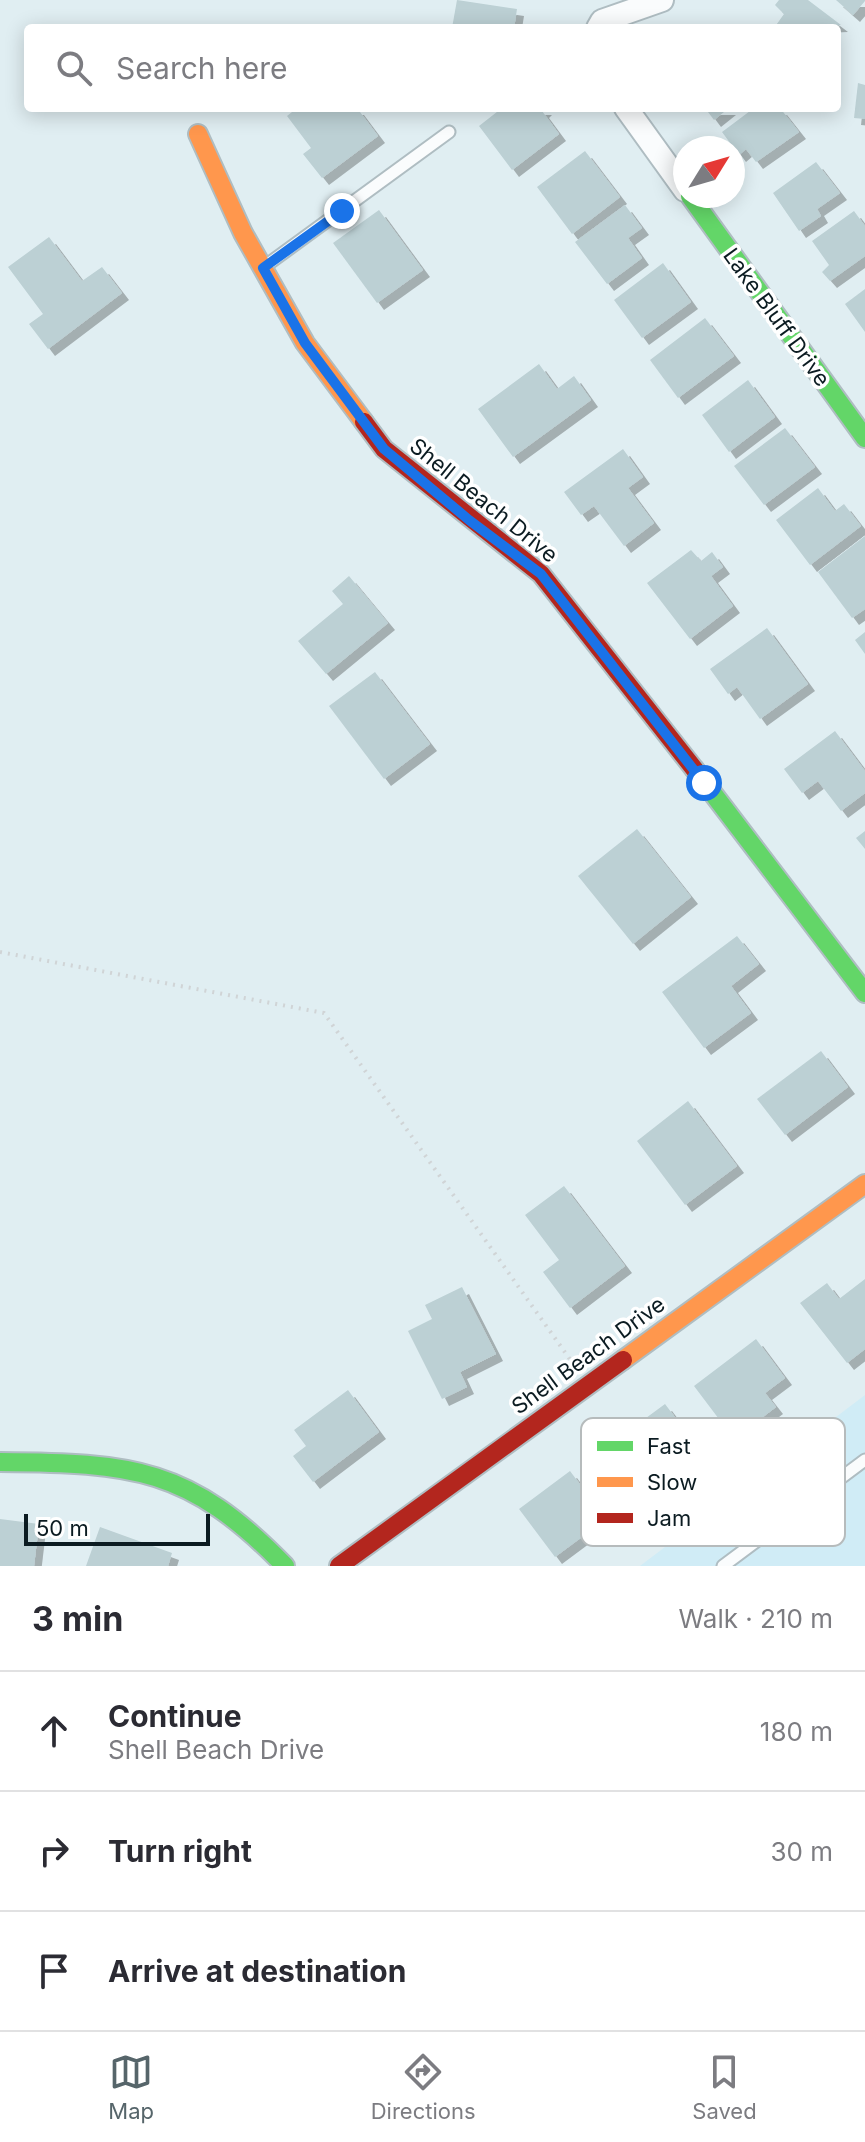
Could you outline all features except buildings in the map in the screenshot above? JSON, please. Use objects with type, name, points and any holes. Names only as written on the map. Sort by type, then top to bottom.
[{"type":"street","points":[[600,24],[662,0]]},
{"type":"street","points":[[629,112],[673,173]]},
{"type":"street","name":"Shell Beach Drive","points":[[198,134],[243,233],[305,343],[384,449],[469,520],[541,574],[599,644],[865,993]]},
{"type":"street","name":"Lake Bluff Drive","points":[[699,208],[865,438]]},
{"type":"street","name":"Shell Beach Drive","points":[[339,1566],[865,1184]]},
{"type":"street","points":[[0,1462],[58,1462],[145,1470],[202,1493],[260,1538],[285,1566]]},
{"type":"lane","points":[[263,268],[449,132]]},
{"type":"lane","points":[[845,1475],[865,1460]]},
{"type":"lane","points":[[723,1566],[750,1546]]},
{"type":"path","points":[[0,952],[324,1013],[588,1384]]},
{"type":"shaded area","points":[[865,1395],[865,1566],[640,1566],[666,1546],[845,1546],[845,1418],[835,1418]]},
{"type":"traffic: fast","points":[[699,208],[865,438]]},
{"type":"traffic: fast","points":[[695,770],[865,993]]},
{"type":"traffic: fast","points":[[0,1462],[87,1465],[156,1477],[219,1508],[285,1566]]},
{"type":"traffic: slow","points":[[198,134],[243,233],[305,343],[364,422]]},
{"type":"traffic: slow","points":[[623,1360],[865,1184]]},
{"type":"traffic: jam","points":[[364,422],[384,449],[541,574],[695,770]]},
{"type":"traffic: jam","points":[[339,1566],[623,1360]]},
{"type":"route","points":[[342,211],[263,268],[305,343],[384,449],[469,520],[541,574],[599,644],[704,783]]}]
